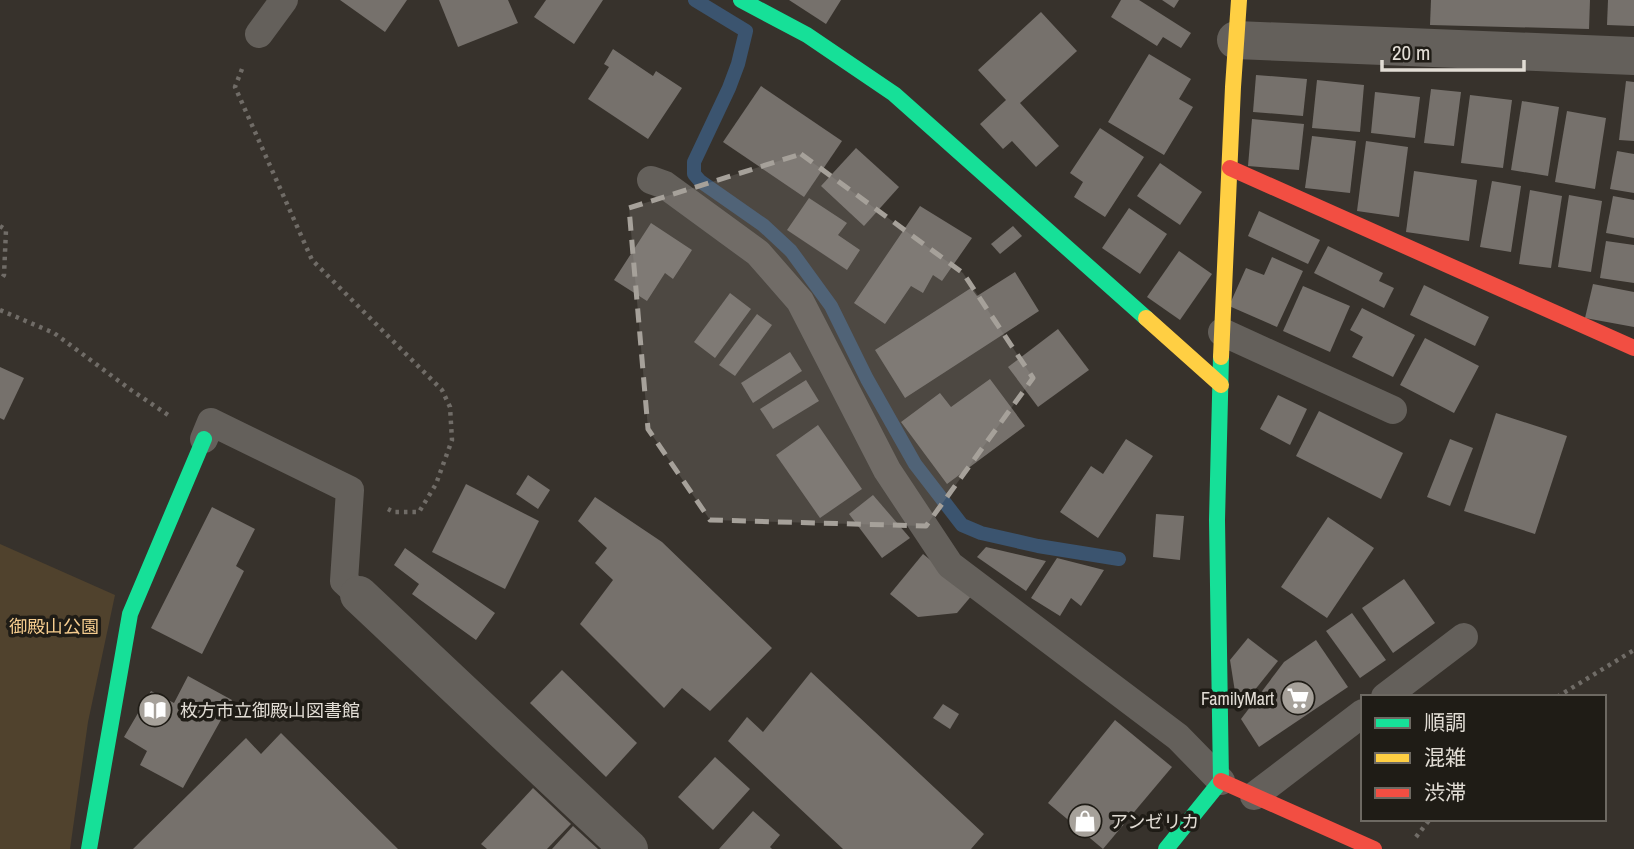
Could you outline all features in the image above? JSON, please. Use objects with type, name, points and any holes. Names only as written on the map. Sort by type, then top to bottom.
[{"type":"street","points":[[741,0],[807,35],[894,93],[1220,385]]},
{"type":"street","points":[[1166,849],[1221,781],[1217,520],[1220,385],[1239,0]]},
{"type":"street","points":[[1236,40],[1634,56]]},
{"type":"street","points":[[1230,168],[1634,348]]},
{"type":"street","points":[[89,849],[130,614],[204,439]]},
{"type":"street","points":[[359,595],[629,849]]},
{"type":"street","points":[[1221,781],[1374,849]]},
{"type":"lane","points":[[259,34],[284,0]]},
{"type":"lane","points":[[650,180],[666,185],[758,253],[800,302],[887,470],[950,565],[1178,737],[1221,781]]},
{"type":"lane","points":[[1222,332],[1393,410]]},
{"type":"lane","points":[[204,439],[211,422],[350,490],[344,580],[359,595]]},
{"type":"lane","points":[[1388,695],[1464,637]]},
{"type":"lane","points":[[1254,796],[1361,715]]},
{"type":"path","points":[[259,34],[235,87],[312,260],[442,390],[450,407],[452,440],[436,484],[419,512]]},
{"type":"path","points":[[0,226],[6,230],[4,275],[0,281]]},
{"type":"path","points":[[0,310],[54,333],[131,390],[204,439]]},
{"type":"path","points":[[1560,695],[1634,650]]},
{"type":"highlighted area","points":[[801,154],[963,273],[1033,378],[926,526],[710,520],[648,429],[629,208]]},
{"type":"green space","name":"御殿山公園","points":[[0,544],[115,595],[88,722],[70,849],[0,849]]},
{"type":"building","points":[[340,0],[407,0],[385,32]]},
{"type":"building","points":[[439,0],[508,0],[518,23],[458,47]]},
{"type":"building","points":[[546,0],[603,0],[574,44],[534,17]]},
{"type":"building","points":[[789,0],[841,0],[826,24]]},
{"type":"building","points":[[1121,0],[1139,0],[1191,33],[1181,48],[1163,37],[1157,46],[1111,17]]},
{"type":"building","points":[[1162,0],[1179,0],[1174,8]]},
{"type":"building","points":[[1431,0],[1590,0],[1589,29],[1430,25]]},
{"type":"building","points":[[1608,0],[1634,0],[1634,26],[1607,25]]},
{"type":"building","points":[[1041,12],[1077,51],[1020,103],[1059,146],[1036,167],[1012,141],[1003,149],[980,124],[1006,100],[978,70]]},
{"type":"building","points":[[613,49],[653,76],[656,71],[682,88],[648,139],[588,99],[609,67],[604,64]]},
{"type":"building","points":[[1149,54],[1191,79],[1179,99],[1193,107],[1164,155],[1108,122]]},
{"type":"building","points":[[1256,75],[1307,79],[1303,116],[1253,112]]},
{"type":"building","points":[[1317,80],[1364,85],[1360,132],[1312,128]]},
{"type":"building","points":[[1626,81],[1634,82],[1634,141],[1619,140]]},
{"type":"building","points":[[761,86],[842,141],[804,197],[723,142]]},
{"type":"building","points":[[1431,89],[1461,92],[1454,146],[1424,143]]},
{"type":"building","points":[[1375,92],[1420,97],[1415,138],[1371,133]]},
{"type":"building","points":[[1470,95],[1512,100],[1503,168],[1461,163]]},
{"type":"building","points":[[1522,101],[1559,107],[1548,176],[1511,170]]},
{"type":"building","points":[[1567,111],[1606,118],[1595,189],[1555,182]]},
{"type":"building","points":[[1252,119],[1304,124],[1299,170],[1248,166]]},
{"type":"building","points":[[1100,128],[1144,157],[1105,217],[1074,197],[1083,182],[1070,173]]},
{"type":"building","points":[[1312,136],[1356,141],[1350,193],[1305,188]]},
{"type":"building","points":[[1366,141],[1408,147],[1399,217],[1357,211]]},
{"type":"building","points":[[856,148],[899,187],[864,226],[821,186]]},
{"type":"building","points":[[1617,151],[1634,154],[1634,193],[1610,189]]},
{"type":"building","points":[[1160,163],[1202,192],[1180,225],[1137,196]]},
{"type":"building","points":[[1414,171],[1477,180],[1469,241],[1406,232]]},
{"type":"building","points":[[1492,181],[1521,186],[1511,252],[1480,247]]},
{"type":"building","points":[[1530,190],[1562,196],[1551,268],[1519,264]]},
{"type":"building","points":[[1569,195],[1602,201],[1591,272],[1558,267]]},
{"type":"building","points":[[1613,196],[1634,200],[1634,238],[1606,233]]},
{"type":"building","points":[[809,198],[847,223],[838,235],[860,250],[847,270],[787,230]]},
{"type":"building","points":[[920,206],[972,238],[942,281],[933,275],[923,293],[911,286],[885,324],[854,303]]},
{"type":"building","points":[[1129,208],[1167,234],[1140,274],[1102,248]]},
{"type":"building","points":[[1259,211],[1320,240],[1308,264],[1248,236]]},
{"type":"building","points":[[651,223],[692,250],[673,279],[665,273],[647,301],[614,280]]},
{"type":"building","points":[[1013,226],[1022,236],[1000,254],[991,244]]},
{"type":"building","points":[[1606,241],[1634,245],[1634,283],[1600,278]]},
{"type":"building","points":[[1328,246],[1383,273],[1379,281],[1394,288],[1384,308],[1314,273]]},
{"type":"building","points":[[1179,251],[1212,274],[1180,320],[1147,297]]},
{"type":"building","points":[[1272,257],[1303,271],[1277,327],[1229,306],[1246,268],[1264,275]]},
{"type":"building","points":[[1015,272],[1039,311],[905,398],[875,350],[971,288],[977,296]]},
{"type":"building","points":[[1593,284],[1634,292],[1634,327],[1585,318]]},
{"type":"building","points":[[1424,285],[1489,317],[1475,346],[1410,315]]},
{"type":"building","points":[[1303,286],[1350,306],[1330,352],[1283,331]]},
{"type":"building","points":[[730,293],[751,309],[715,358],[694,342]]},
{"type":"building","points":[[1362,308],[1415,335],[1393,377],[1352,357],[1363,337],[1350,330]]},
{"type":"building","points":[[757,314],[772,325],[735,376],[719,365]]},
{"type":"building","points":[[1058,329],[1089,370],[1038,407],[1008,367]]},
{"type":"building","points":[[1425,338],[1479,366],[1454,413],[1400,385]]},
{"type":"building","points":[[790,352],[802,371],[753,403],[741,383]]},
{"type":"building","points":[[0,367],[24,378],[4,420],[0,418]]},
{"type":"building","points":[[990,379],[1025,426],[947,484],[901,422],[940,393],[951,407]]},
{"type":"building","points":[[806,380],[819,401],[773,429],[760,409]]},
{"type":"building","points":[[1278,395],[1307,409],[1290,445],[1260,429]]},
{"type":"building","points":[[1319,411],[1403,453],[1381,499],[1296,456]]},
{"type":"building","points":[[1496,413],[1567,436],[1535,534],[1464,511]]},
{"type":"building","points":[[818,425],[862,489],[820,518],[776,455]]},
{"type":"building","points":[[1126,439],[1153,456],[1098,538],[1060,512],[1091,466],[1103,474]]},
{"type":"building","points":[[1450,439],[1473,448],[1450,506],[1427,497]]},
{"type":"building","points":[[528,475],[550,490],[538,509],[516,494]]},
{"type":"building","points":[[466,484],[539,521],[505,589],[432,552]]},
{"type":"building","points":[[873,495],[910,538],[882,558],[849,514]]},
{"type":"building","points":[[595,497],[662,542],[772,648],[710,711],[682,688],[664,708],[580,624],[613,580],[595,563],[607,548],[578,521]]},
{"type":"building","points":[[212,507],[255,529],[236,566],[244,571],[202,654],[151,628]]},
{"type":"building","points":[[1156,514],[1184,516],[1180,560],[1153,557]]},
{"type":"building","points":[[1328,517],[1374,548],[1327,618],[1281,587]]},
{"type":"building","points":[[986,547],[1046,561],[1026,591],[977,557]]},
{"type":"building","points":[[405,548],[495,613],[476,640],[412,594],[419,584],[394,565]]},
{"type":"building","points":[[923,554],[973,594],[957,613],[918,617],[890,594]]},
{"type":"building","points":[[1057,558],[1104,570],[1081,606],[1071,598],[1060,616],[1031,598]]},
{"type":"building","points":[[1404,579],[1435,623],[1393,653],[1362,608]]},
{"type":"building","points":[[1352,613],[1386,660],[1360,678],[1326,631]]},
{"type":"building","points":[[1248,638],[1278,661],[1238,711],[1230,660]]},
{"type":"building","points":[[1316,640],[1348,687],[1259,747],[1241,719],[1284,662]]},
{"type":"building","points":[[562,670],[637,743],[606,777],[530,703]]},
{"type":"building","points":[[811,672],[984,834],[971,849],[843,849],[728,741],[747,717],[763,732]]},
{"type":"building","points":[[188,676],[232,700],[183,788],[140,765],[147,751],[124,737],[151,691],[174,703]]},
{"type":"building","points":[[943,704],[959,714],[950,729],[933,718]]},
{"type":"building","points":[[1115,720],[1172,767],[1103,849],[1048,803]]},
{"type":"building","points":[[281,733],[398,849],[133,849],[246,738],[261,754]]},
{"type":"building","points":[[715,757],[750,789],[713,830],[678,797]]},
{"type":"building","points":[[533,788],[571,824],[547,849],[487,849],[481,844]]},
{"type":"building","points":[[753,811],[780,835],[770,847],[772,849],[719,849]]},
{"type":"building","points":[[573,826],[598,849],[552,849]]},
{"type":"waterway","points":[[695,0],[746,31],[729,88],[694,162],[694,174],[763,225],[791,251],[831,306],[867,379],[915,464],[962,525],[981,533],[1038,546],[1119,559]]},
{"type":"traffic: fast","points":[[741,0],[807,35],[894,94],[1146,318]]},
{"type":"traffic: fast","points":[[1166,849],[1221,781],[1217,520],[1221,357]]},
{"type":"traffic: fast","points":[[89,849],[130,614],[204,439]]},
{"type":"traffic: slow","points":[[1221,357],[1239,0]]},
{"type":"traffic: slow","points":[[1146,318],[1221,385]]},
{"type":"traffic: jam","points":[[1230,168],[1634,348]]},
{"type":"traffic: jam","points":[[1221,781],[1374,849]]},
{"type":"place","name":"FamilyMart","points":[[1298,698]]},
{"type":"place","name":"枚方市立御殿山図書館","points":[[155,710]]},
{"type":"place","name":"アンゼリカ","points":[[1085,821]]}]
